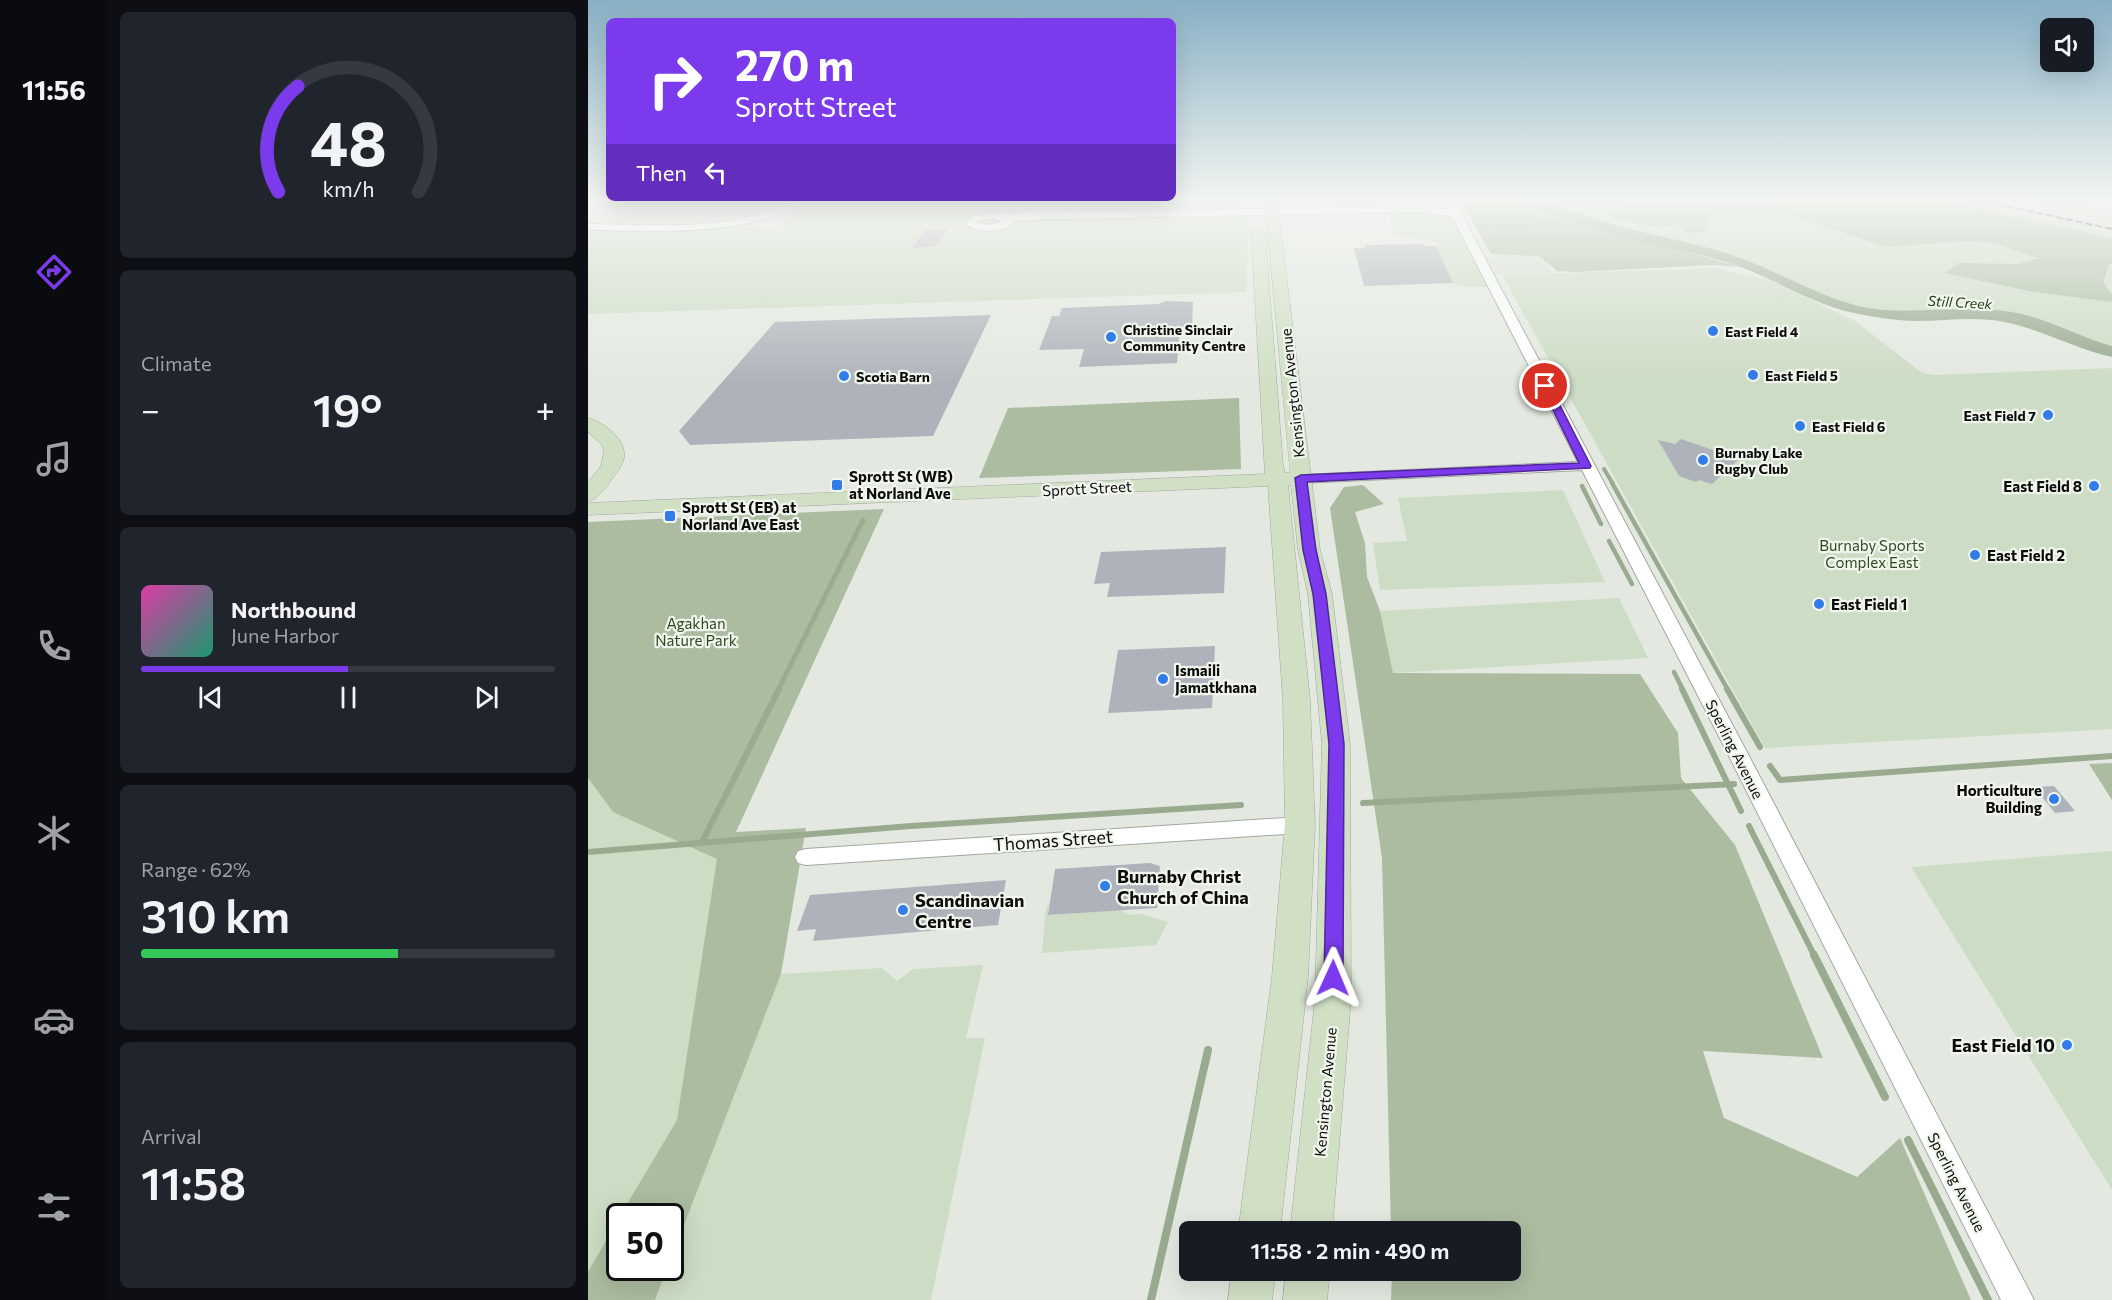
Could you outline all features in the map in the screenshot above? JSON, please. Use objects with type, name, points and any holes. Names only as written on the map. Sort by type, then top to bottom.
[{"type":"main road","name":"Kensington Avenue","points":[[1260,1221],[1317,825],[1335,733],[1320,594],[1289,479],[1270,261]]},
{"type":"main road","points":[[588,424],[611,441],[615,453],[611,466],[588,495]]},
{"type":"main road","name":"Kensington Avenue","points":[[1289,479],[1280,493],[1299,743],[1317,825],[1333,999],[1312,1221]]},
{"type":"main road","name":"Sprott Street","points":[[588,509],[1289,479]]},
{"type":"main road","points":[[1250,1300],[1253,1281]]},
{"type":"main road","points":[[1305,1300],[1307,1281]]},
{"type":"street","name":"Sperling Avenue","points":[[1480,261],[1740,758],[2018,1300]]},
{"type":"street","name":"Sprott Street","points":[[1289,479],[1586,466]]},
{"type":"street","name":"Thomas Street","points":[[806,856],[1317,825]]},
{"type":"shaded area","points":[[1486,261],[1545,261],[1553,273],[1494,275]]},
{"type":"shaded area","points":[[1719,261],[1747,261],[1819,293],[1868,308],[1901,311],[1987,309],[2018,313],[2112,346],[2112,357],[2031,329],[1993,320],[1917,321],[1854,313],[1808,298],[1735,265]]},
{"type":"green space","points":[[588,261],[1247,261],[1246,292],[588,314]]},
{"type":"green space","points":[[1443,261],[1474,261],[1488,287],[1468,287],[1453,283]]},
{"type":"green space","points":[[1545,261],[1718,261],[1741,267],[1716,265],[1557,271]]},
{"type":"green space","points":[[1741,261],[2112,261],[2112,348],[2033,320],[1861,308],[1810,290]]},
{"type":"green space","points":[[2029,261],[2112,261],[2103,282],[2112,295],[2112,302],[2034,292],[1945,273],[1959,263],[2018,264]]},
{"type":"green space","name":"Burnaby Sports Complex East","points":[[1713,268],[1770,280],[1855,321],[1922,373],[1934,375],[2112,368],[2112,729],[1765,748],[1502,275]]},
{"type":"green space","points":[[1239,398],[1241,469],[979,478],[1008,408]]},
{"type":"green space","points":[[1363,485],[1384,504],[1355,512],[1365,543],[1367,577],[1380,611],[1393,673],[1640,674],[1678,733],[1681,778],[1735,845],[1823,1058],[1703,1051],[1724,1118],[1857,1177],[1900,1138],[1971,1300],[1391,1300],[1392,1281],[1521,1281],[1521,1221],[1391,1221],[1382,858],[1330,508],[1344,487]]},
{"type":"green space","points":[[1563,490],[1605,582],[1380,590],[1373,543],[1407,541],[1398,498]]},
{"type":"green space","name":"Agakhan Nature Park","points":[[884,509],[736,832],[806,828],[781,974],[684,1225],[684,1203],[628,1203],[677,1120],[717,859],[613,812],[588,778],[588,522]]},
{"type":"green space","points":[[588,527],[711,849],[793,845],[653,1203],[606,1203],[606,1281],[618,1281],[615,1300],[588,1300]]},
{"type":"green space","points":[[1619,598],[1648,658],[1393,673],[1380,611]]},
{"type":"green space","points":[[2112,763],[2112,800],[2089,764]]},
{"type":"green space","name":"East Field 10","points":[[2112,851],[2112,1190],[1911,867]]},
{"type":"green space","points":[[1049,903],[1048,915],[1121,910],[1129,915],[1141,914],[1168,922],[1156,945],[1042,953],[1046,908]]},
{"type":"green space","points":[[983,965],[966,1038],[985,1038],[931,1300],[655,1300],[662,1281],[684,1281],[684,1225],[781,974],[882,968],[897,981],[913,969]]},
{"type":"green space","points":[[606,1241],[606,1281],[662,1281],[655,1300],[588,1300],[588,1272]]},
{"type":"building","points":[[1357,261],[1443,261],[1453,283],[1364,286]]},
{"type":"building","name":"Christine Sinclair Community Centre","points":[[1166,301],[1193,302],[1192,327],[1180,328],[1177,363],[1079,367],[1084,349],[1039,350],[1052,316],[1059,316],[1062,308],[1158,304]]},
{"type":"building","name":"Scotia Barn","points":[[991,315],[933,436],[690,445],[679,431],[775,322]]},
{"type":"building","name":"Burnaby Lake Rugby Club","points":[[1681,439],[1739,459],[1712,484],[1699,480],[1696,482],[1679,476],[1658,440],[1675,444]]},
{"type":"building","points":[[1226,547],[1224,593],[1107,597],[1110,583],[1094,584],[1101,552]]},
{"type":"building","name":"Ismaili Jamatkhana","points":[[1215,646],[1212,708],[1108,713],[1118,650]]},
{"type":"building","name":"Horticulture Building","points":[[2054,786],[2075,811],[2055,813],[2034,787]]},
{"type":"building","name":"Burnaby Christ Church of China","points":[[1150,863],[1160,866],[1157,908],[1048,915],[1055,869]]},
{"type":"building","name":"Scandinavian Centre","points":[[1006,880],[998,925],[813,941],[816,929],[797,931],[810,895]]},
{"type":"waterway","points":[[1604,469],[1613,484]]},
{"type":"waterway","points":[[1612,483],[1728,690]]},
{"type":"waterway","points":[[1582,486],[1601,524]]},
{"type":"waterway","points":[[778,690],[863,520]]},
{"type":"waterway","points":[[1609,541],[1632,584]]},
{"type":"waterway","points":[[1674,672],[1683,690]]},
{"type":"waterway","points":[[702,842],[779,689]]},
{"type":"waterway","points":[[1682,689],[1728,784]]},
{"type":"waterway","points":[[1727,689],[1760,747]]},
{"type":"waterway","points":[[1770,766],[1780,780],[2112,756]]},
{"type":"waterway","points":[[1363,803],[1728,784]]},
{"type":"waterway","points":[[1728,784],[1741,811]]},
{"type":"waterway","points":[[1728,784],[1734,784]]},
{"type":"waterway","points":[[588,852],[911,826],[1241,805]]},
{"type":"waterway","points":[[1749,826],[1815,957]]},
{"type":"waterway","points":[[1815,957],[1885,1097]]},
{"type":"waterway","points":[[1151,1300],[1208,1050]]},
{"type":"waterway","points":[[1908,1140],[1988,1300]]},
{"type":"place","name":"East Field 4","points":[[1713,331]]},
{"type":"place","name":"Christine Sinclair Community Centre","points":[[1111,337]]},
{"type":"place","name":"East Field 5","points":[[1753,375]]},
{"type":"place","name":"Scotia Barn","points":[[844,376]]},
{"type":"place","name":"East Field 7","points":[[2048,415]]},
{"type":"place","name":"East Field 6","points":[[1800,426]]},
{"type":"place","name":"Burnaby Lake Rugby Club","points":[[1703,460]]},
{"type":"place","name":"Sprott St (WB) at Norland Ave","points":[[837,485]]},
{"type":"place","name":"East Field 8","points":[[2094,486]]},
{"type":"place","name":"Sprott St (EB) at Norland Ave East","points":[[670,516]]},
{"type":"place","name":"East Field 2","points":[[1975,555]]},
{"type":"place","name":"East Field 1","points":[[1819,604]]},
{"type":"place","name":"Ismaili Jamatkhana","points":[[1163,679]]},
{"type":"place","name":"Horticulture Building","points":[[2054,799]]},
{"type":"place","name":"Burnaby Christ Church of China","points":[[1105,886]]},
{"type":"place","name":"Scandinavian Centre","points":[[903,910]]},
{"type":"place","name":"East Field 10","points":[[2067,1045]]},
{"type":"route","points":[[1333,978],[1336,744],[1320,594],[1310,550],[1301,478],[1586,466],[1545,386]]},
{"type":"water label","name":"Still Creek","points":[[1960,302]]}]
